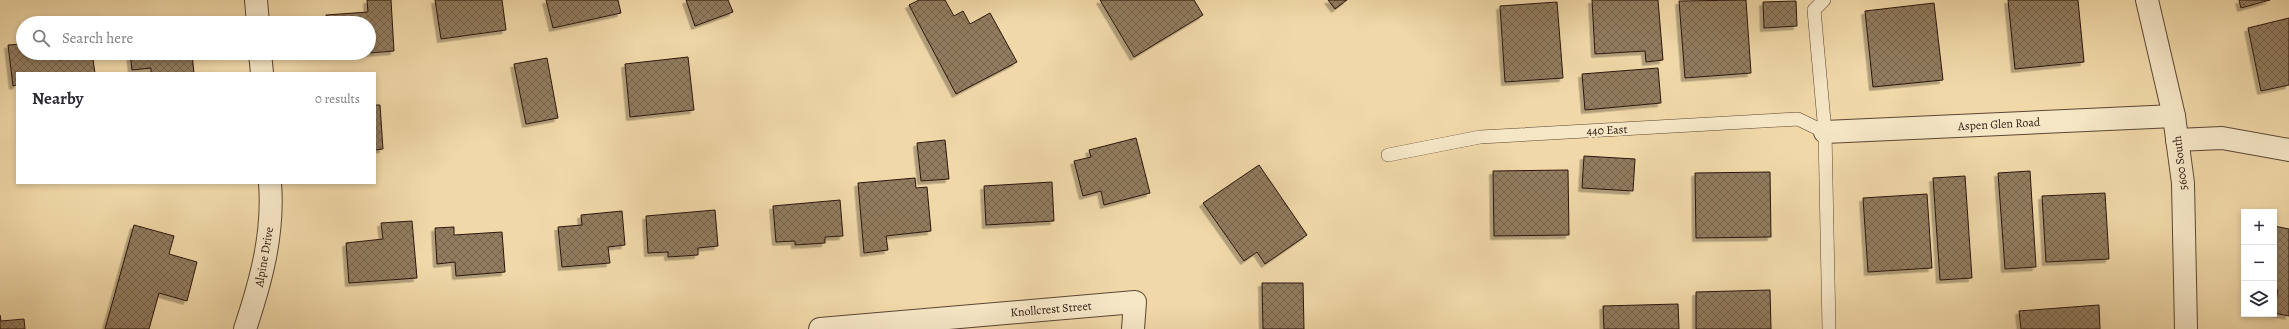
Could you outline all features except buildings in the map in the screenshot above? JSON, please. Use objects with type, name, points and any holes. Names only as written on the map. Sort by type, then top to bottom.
[{"type":"street","points":[[256,0],[257,16]]},
{"type":"street","name":"5600 South","points":[[2148,0],[2174,116],[2183,183],[2185,220],[2186,329]]},
{"type":"street","points":[[261,60],[262,72]]},
{"type":"street","name":"Aspen Glen Road","points":[[1825,132],[2174,116]]},
{"type":"street","points":[[2177,140],[2222,138],[2289,150]]},
{"type":"street","name":"Alpine Drive","points":[[245,329],[261,280],[268,245],[272,203],[270,184]]},
{"type":"street","name":"Knollcrest Street","points":[[820,329],[1135,302],[1133,329]]},
{"type":"lane","points":[[1824,0],[1814,10],[1825,132],[1829,329]]},
{"type":"lane","name":"440 East","points":[[1388,155],[1480,137],[1798,119],[1825,132]]}]
